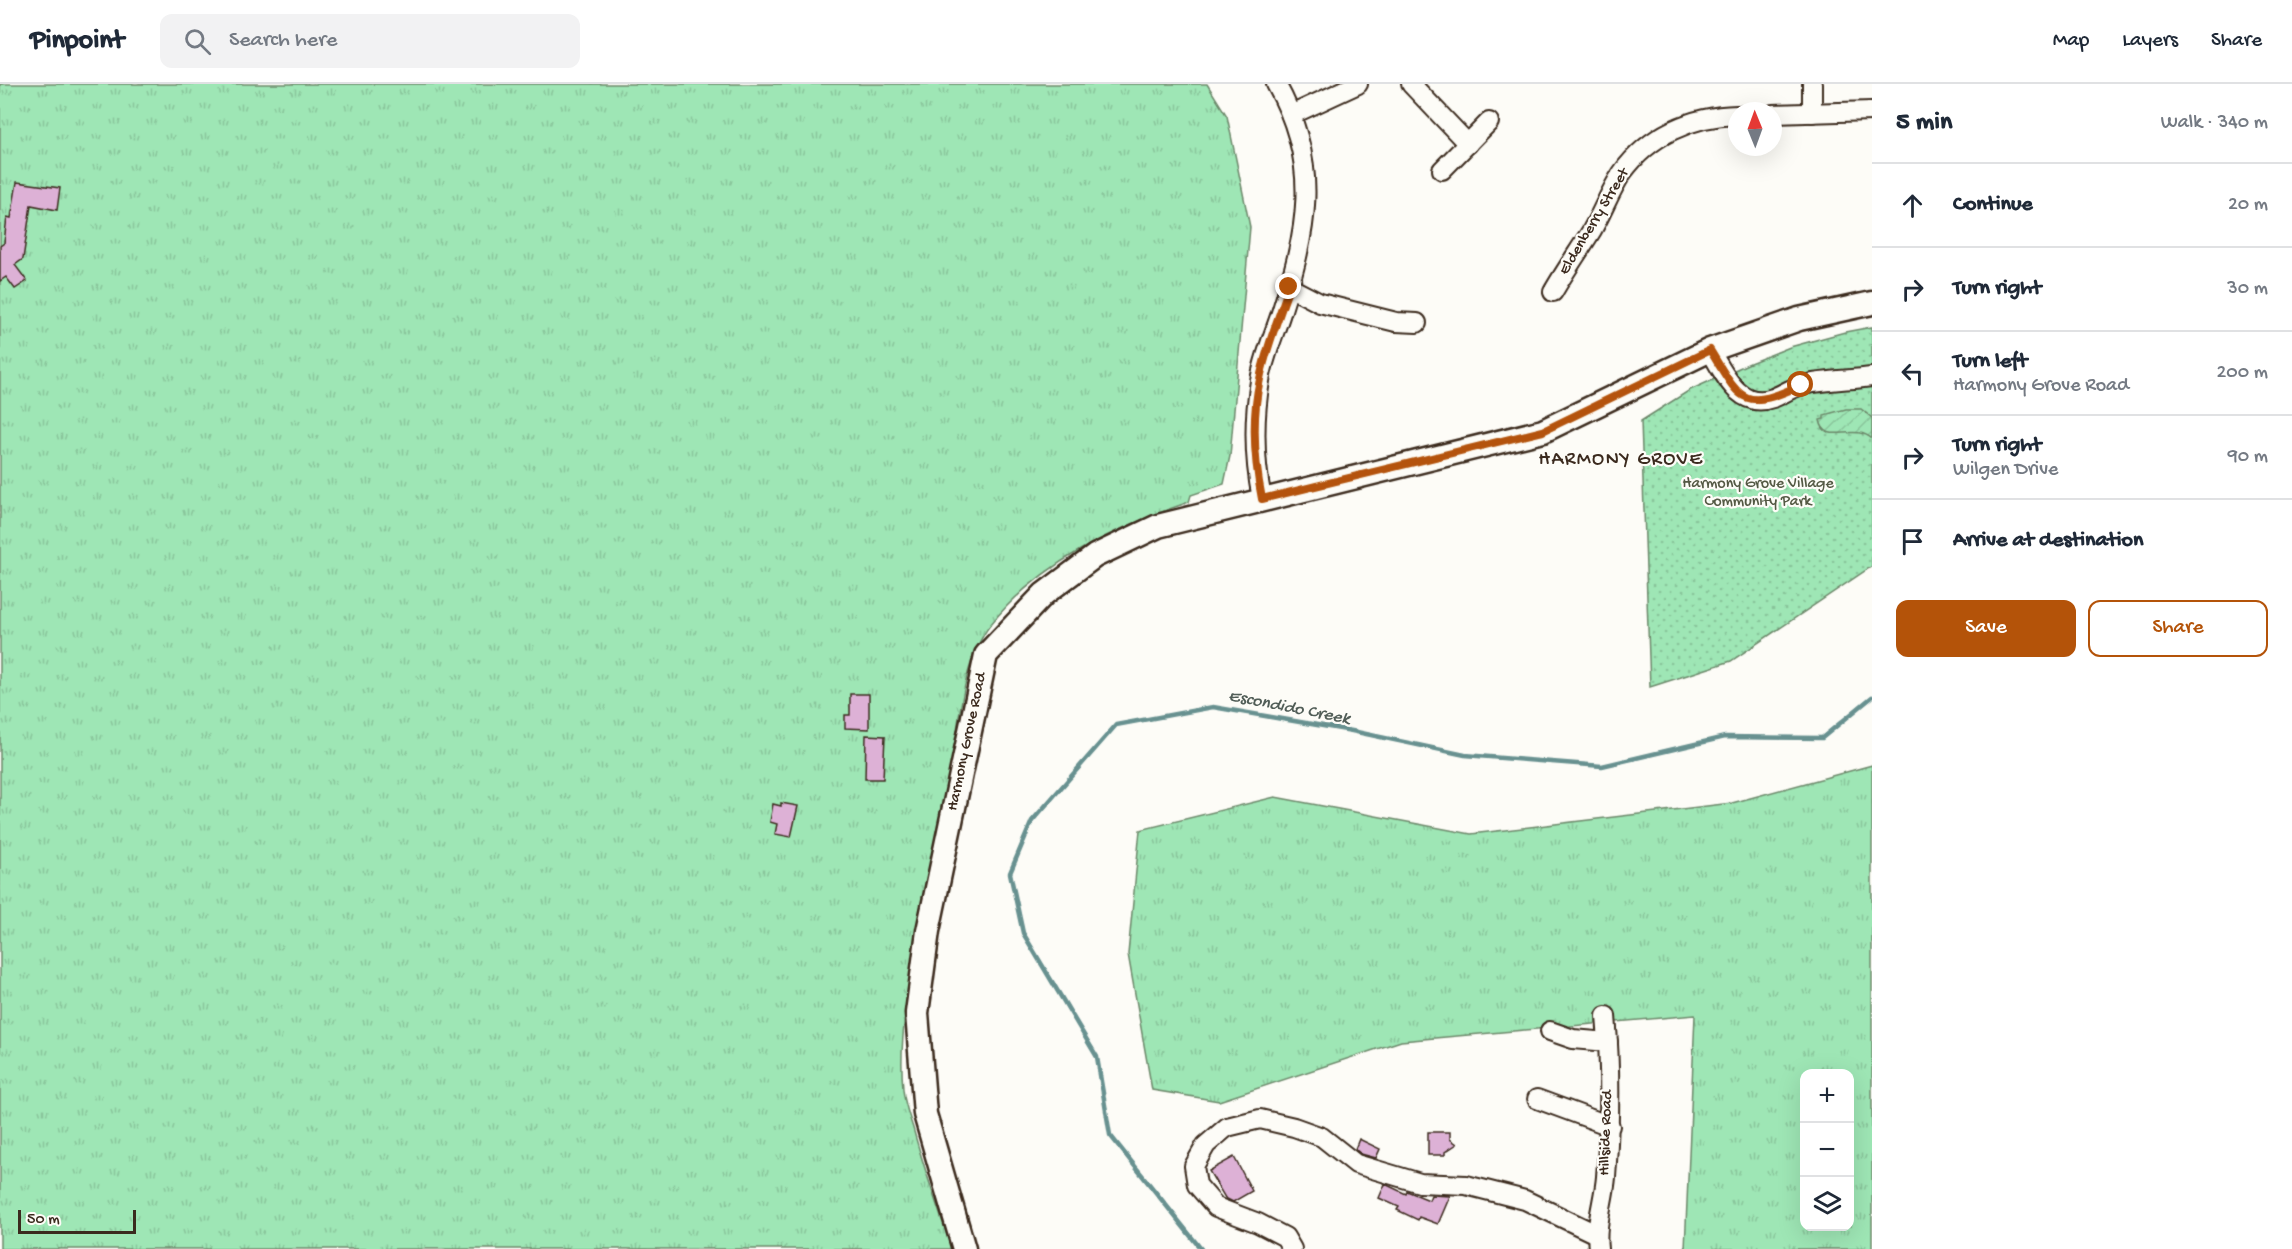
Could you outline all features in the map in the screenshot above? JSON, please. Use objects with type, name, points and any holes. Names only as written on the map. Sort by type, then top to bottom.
[{"type":"main road","name":"Harmony Grove Road","points":[[964,1249],[925,1114],[917,1013],[928,931],[986,655],[1044,594],[1095,556],[1158,526],[1543,431],[1710,350],[1799,319],[1872,303]]},
{"type":"street","points":[[1262,499],[1255,466],[1254,429],[1260,379],[1289,287],[1304,226],[1307,193],[1304,161],[1291,115],[1276,84]]},
{"type":"street","points":[[1291,115],[1358,84]]},
{"type":"street","points":[[1411,84],[1467,144]]},
{"type":"street","points":[[1812,84],[1812,113]]},
{"type":"street","points":[[1782,114],[1872,111]]},
{"type":"street","name":"Eldenberry Street","points":[[1552,292],[1634,158],[1678,127],[1708,117],[1728,116]]},
{"type":"street","points":[[1442,170],[1489,122]]},
{"type":"street","points":[[1289,287],[1320,303],[1396,322],[1417,323]]},
{"type":"street","points":[[1710,350],[1732,387],[1738,393],[1752,399],[1772,398],[1801,385],[1868,380]]},
{"type":"street","name":"Hillside Road","points":[[1597,1241],[1610,1126],[1606,1016]]},
{"type":"street","points":[[1550,1031],[1573,1039],[1608,1042]]},
{"type":"street","points":[[1537,1100],[1610,1126]]},
{"type":"street","points":[[1292,1249],[1285,1237],[1258,1223],[1216,1207],[1197,1185],[1194,1166],[1206,1145],[1227,1127],[1260,1119],[1294,1127],[1322,1137],[1356,1164],[1420,1183],[1466,1185],[1525,1200],[1597,1241]]},
{"type":"green space","points":[[0,84],[1207,84],[1227,116],[1250,227],[1230,456],[1224,484],[1191,495],[1189,502],[1107,536],[1056,565],[1032,583],[991,624],[980,641],[972,660],[961,703],[948,789],[909,990],[902,1049],[903,1089],[906,1104],[926,1174],[952,1249],[0,1249]]},
{"type":"green space","name":"Harmony Grove Village Community Park","points":[[1872,327],[1872,566],[1731,661],[1650,687],[1641,421],[1690,390],[1750,363],[1790,347]]},
{"type":"green space","points":[[1846,409],[1861,409],[1872,418],[1872,439],[1865,434],[1834,433],[1823,428],[1820,420],[1824,419],[1824,415]]},
{"type":"green space","points":[[1872,765],[1872,1249],[1685,1249],[1695,1015],[1401,1041],[1219,1101],[1152,1090],[1128,954],[1140,830],[1275,797],[1471,834],[1732,803]]},
{"type":"building","points":[[17,182],[60,188],[57,210],[31,205],[23,259],[15,265],[27,281],[15,289],[6,277],[0,281],[0,246],[4,243],[7,217],[11,218]]},
{"type":"building","points":[[850,694],[869,694],[869,729],[845,728],[845,715],[850,715]]},
{"type":"building","points":[[866,735],[885,736],[883,779],[865,779]]},
{"type":"building","points":[[781,803],[798,806],[791,837],[775,834],[777,824],[770,822],[773,804],[781,806]]},
{"type":"building","points":[[1428,1132],[1450,1132],[1450,1139],[1457,1144],[1445,1152],[1445,1155],[1428,1155]]},
{"type":"building","points":[[1359,1139],[1380,1149],[1376,1158],[1361,1154],[1355,1149]]},
{"type":"building","points":[[1234,1157],[1252,1191],[1233,1202],[1225,1198],[1209,1171]]},
{"type":"building","points":[[1385,1184],[1406,1194],[1407,1191],[1429,1200],[1431,1195],[1450,1196],[1438,1224],[1419,1217],[1418,1220],[1397,1210],[1399,1207],[1379,1198]]},
{"type":"waterway","name":"Escondido Creek","points":[[1201,1249],[1110,1135],[1097,1057],[1023,933],[1010,873],[1032,821],[1116,725],[1213,707],[1352,731],[1465,755],[1602,766],[1725,737],[1822,738],[1872,697]]},
{"type":"district","name":"HARMONY GROVE","points":[[1621,460]]},
{"type":"route","points":[[1289,287],[1260,379],[1254,429],[1255,466],[1262,499],[1543,431],[1710,350],[1732,387],[1745,397],[1765,400],[1801,385]]}]
